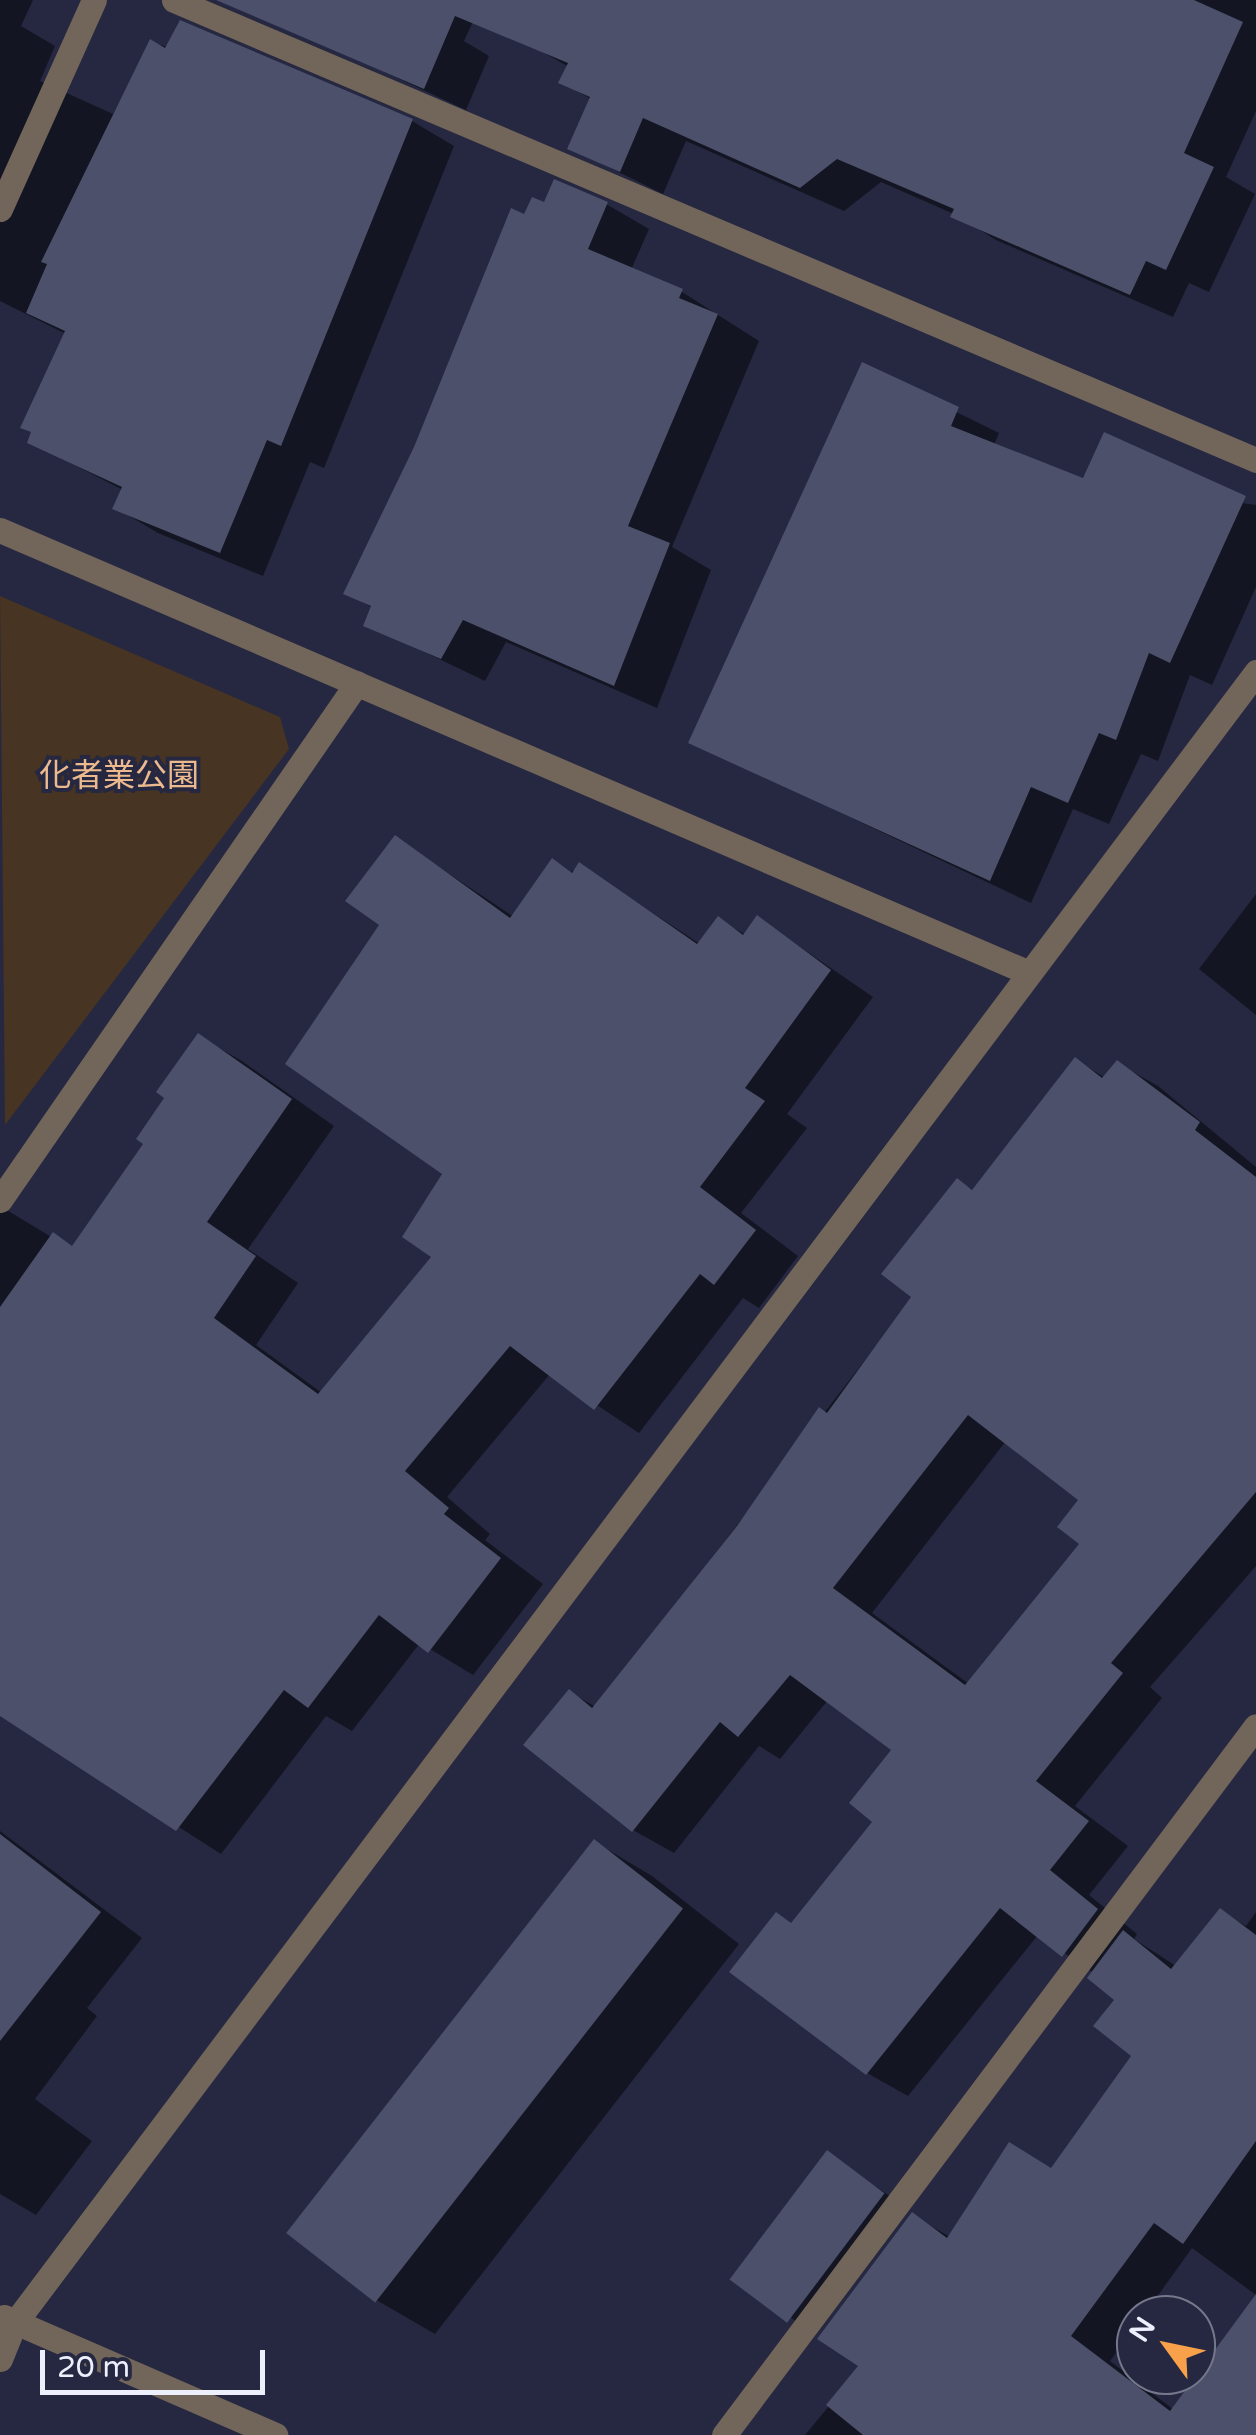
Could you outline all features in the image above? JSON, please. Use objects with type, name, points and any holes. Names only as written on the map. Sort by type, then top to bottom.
[{"type":"street","points":[[0,209],[94,0]]},
{"type":"street","points":[[174,0],[1256,460]]},
{"type":"street","points":[[0,530],[1029,973]]},
{"type":"street","points":[[0,2359],[7,2319],[1256,672]]},
{"type":"street","points":[[4,1187],[357,683]]},
{"type":"street","points":[[724,2435],[1256,1726]]},
{"type":"street","points":[[7,2319],[276,2435]]},
{"type":"green space","name":"化者業公園","points":[[0,596],[280,717],[289,749],[5,1125]]},
{"type":"building","points":[[216,0],[1194,0],[1243,22],[1184,153],[1214,167],[1166,270],[1146,261],[1130,295],[950,217],[954,209],[837,159],[800,188],[643,118],[620,172],[567,149],[590,97],[558,83],[568,63],[455,16],[424,89]]},
{"type":"building","points":[[180,20],[413,119],[281,446],[267,440],[220,553],[112,509],[122,487],[27,443],[31,432],[20,428],[65,331],[26,313],[47,264],[41,262],[150,39],[165,48]]},
{"type":"building","points":[[554,179],[608,202],[588,249],[683,289],[679,298],[718,314],[628,526],[670,543],[614,686],[463,620],[441,659],[363,626],[371,606],[343,594],[414,447],[511,208],[524,214],[532,197],[544,202]]},
{"type":"building","points":[[862,362],[959,407],[951,426],[1083,478],[1104,432],[1246,496],[1170,663],[1149,653],[1116,740],[1099,733],[1068,803],[1031,787],[990,881],[688,743]]},
{"type":"building","points":[[395,835],[510,918],[552,858],[572,873],[579,862],[697,944],[718,916],[743,935],[757,915],[831,970],[745,1088],[765,1101],[700,1187],[756,1230],[714,1285],[700,1274],[594,1410],[510,1346],[405,1471],[449,1508],[444,1514],[501,1558],[428,1653],[379,1615],[308,1708],[284,1690],[176,1831],[0,1716],[0,1307],[53,1232],[72,1246],[143,1144],[136,1139],[164,1098],[156,1092],[198,1033],[292,1099],[207,1222],[256,1256],[214,1318],[318,1394],[431,1257],[402,1237],[442,1174],[285,1064],[379,925],[345,901]]},
{"type":"building","points":[[1075,1057],[1102,1078],[1117,1060],[1200,1122],[1195,1130],[1256,1177],[1256,1492],[1111,1663],[1123,1673],[1036,1781],[1089,1821],[1050,1870],[1098,1909],[1062,1957],[1000,1908],[866,2075],[729,1972],[776,1912],[791,1923],[872,1822],[849,1803],[891,1750],[790,1675],[738,1737],[720,1722],[632,1832],[523,1745],[569,1689],[592,1708],[737,1526],[819,1407],[827,1413],[911,1297],[881,1274],[957,1178],[972,1190]],"holes":[[[968,1415],[1078,1500],[1057,1527],[1079,1544],[965,1685],[833,1588]]]},
{"type":"building","points":[[0,1834],[101,1912],[0,2041]]},
{"type":"building","points":[[594,1839],[683,1909],[375,2303],[286,2233]]},
{"type":"building","points":[[1220,1908],[1256,1935],[1256,2141],[1183,2244],[1154,2223],[1071,2336],[1116,2370],[1116,2395],[1149,2395],[1170,2411],[1182,2395],[1216,2395],[1216,2348],[1256,2294],[1256,2435],[863,2435],[826,2405],[858,2366],[817,2339],[912,2212],[947,2238],[1009,2142],[1051,2168],[1131,2056],[1093,2026],[1114,2000],[1087,1978],[1123,1930],[1171,1969]]},
{"type":"building","points":[[827,2150],[885,2193],[787,2323],[730,2279]]}]
